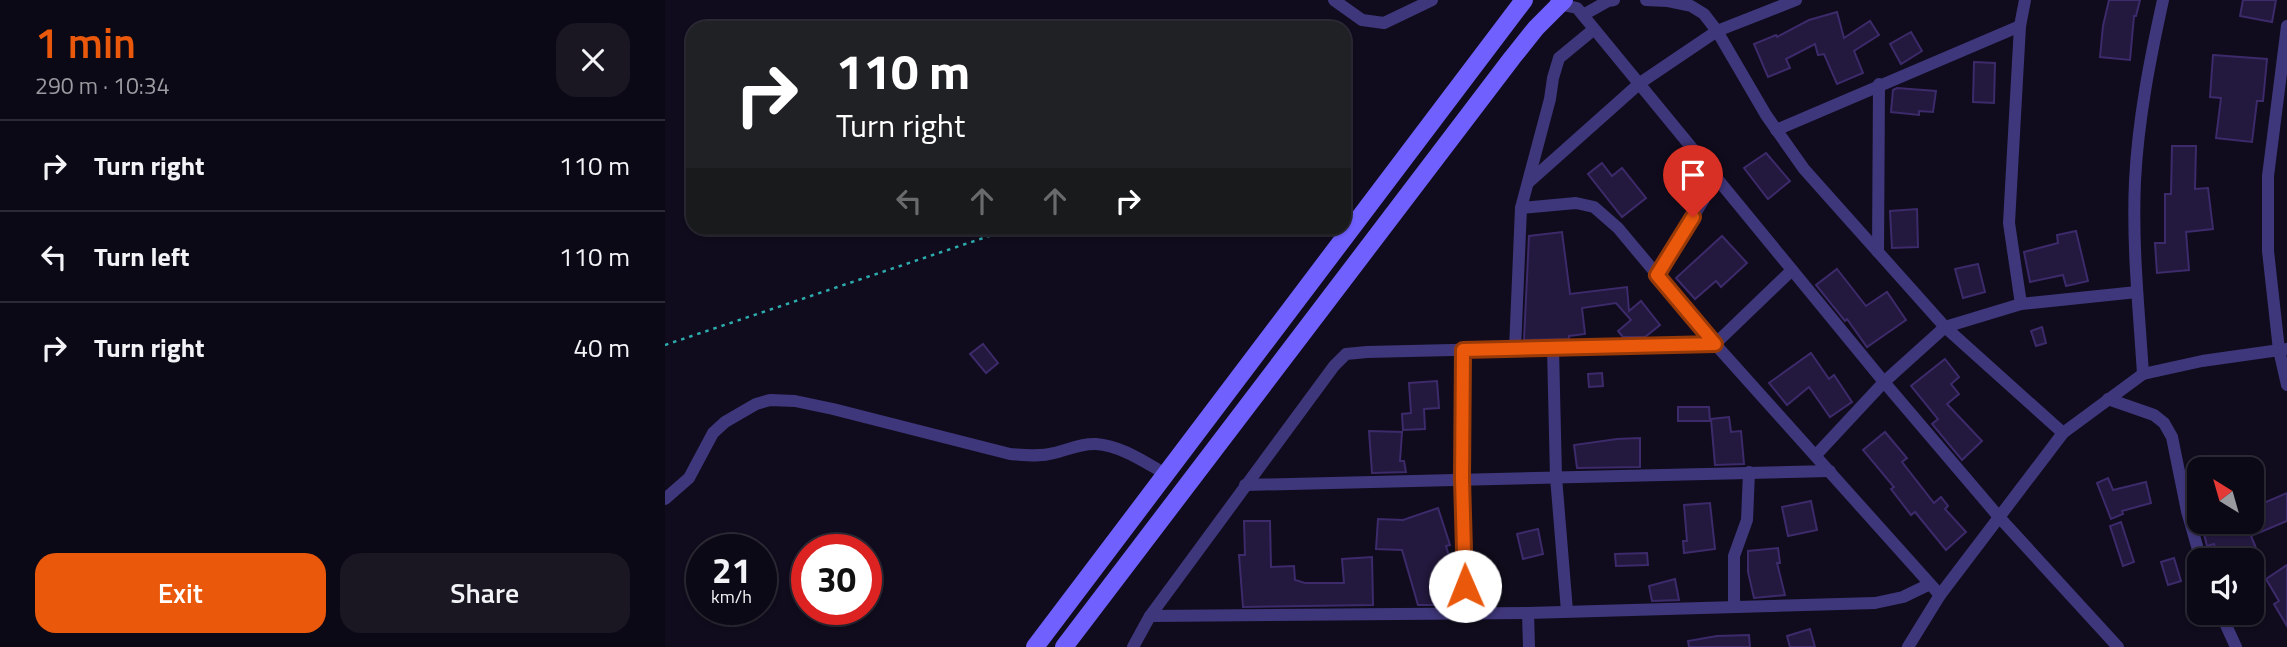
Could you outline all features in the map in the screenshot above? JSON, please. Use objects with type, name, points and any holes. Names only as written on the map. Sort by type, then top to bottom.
[{"type":"main road","points":[[1351,229],[1524,0]]},
{"type":"main road","points":[[1064,647],[1512,58],[1536,28],[1569,5]]},
{"type":"main road","points":[[1035,647],[1347,235]]},
{"type":"street","points":[[1334,0],[1362,20],[1384,23],[1432,0]]},
{"type":"street","points":[[1569,5],[1614,0]]},
{"type":"street","points":[[1646,0],[1691,6],[1704,15],[1717,31],[1776,130],[1804,169],[1945,327],[2063,433]]},
{"type":"street","points":[[1529,182],[1640,83],[1717,31],[1796,0]]},
{"type":"street","points":[[2021,304],[2009,223],[2021,26],[2025,0]]},
{"type":"street","points":[[2143,374],[2137,292],[2135,181],[2147,74],[2163,0]]},
{"type":"street","points":[[1569,5],[1640,83],[1884,382],[1999,517],[2118,647]]},
{"type":"street","points":[[1776,130],[2021,26]]},
{"type":"street","points":[[2287,26],[2268,176],[2268,251],[2287,385]]},
{"type":"street","points":[[1515,349],[1521,208],[1559,58],[1593,30]]},
{"type":"street","points":[[1878,252],[1879,84]]},
{"type":"street","points":[[1657,275],[1717,178]]},
{"type":"street","points":[[1521,208],[1576,203],[1594,207],[1618,229],[1715,344],[1940,594]]},
{"type":"street","points":[[1133,647],[1150,616],[1245,485],[1346,354],[1715,344],[1792,270]]},
{"type":"street","points":[[1816,454],[1884,382],[1945,327],[2021,304],[2137,292]]},
{"type":"street","points":[[1553,348],[1556,477],[1567,611]]},
{"type":"street","points":[[1908,647],[1940,594],[2063,433],[2143,374],[2202,361],[2283,349]]},
{"type":"street","points":[[1463,350],[1462,479],[1466,613]]},
{"type":"street","points":[[2108,398],[2154,415],[2165,423],[2172,437],[2198,548]]},
{"type":"street","points":[[665,499],[689,478],[713,433],[725,422],[756,404],[770,400],[795,401],[833,409],[1010,454],[1044,455],[1072,446],[1094,444],[1115,448],[1166,474]]},
{"type":"street","points":[[1245,485],[1830,471]]},
{"type":"street","points":[[1734,607],[1734,556],[1747,520],[1749,472]]},
{"type":"street","points":[[1150,616],[1528,613],[1875,603],[1903,597],[1930,584]]},
{"type":"street","points":[[1528,613],[1529,647]]},
{"type":"street","points":[[2226,625],[2236,647]]},
{"type":"path","points":[[665,345],[992,235]]},
{"type":"building","points":[[2109,0],[2140,0],[2134,16],[2130,60],[2100,57]]},
{"type":"building","points":[[2243,0],[2276,0],[2272,22],[2240,16]]},
{"type":"building","points":[[1837,12],[1844,38],[1870,21],[1879,35],[1854,51],[1863,73],[1837,84],[1824,54],[1818,55],[1815,44],[1786,59],[1790,68],[1768,77],[1754,44],[1776,35],[1777,37],[1809,20]]},
{"type":"building","points":[[1911,32],[1922,51],[1901,64],[1890,44]]},
{"type":"building","points":[[2213,55],[2267,59],[2263,101],[2257,101],[2252,142],[2216,138],[2221,98],[2210,97]]},
{"type":"building","points":[[1974,62],[1995,63],[1994,103],[1973,102]]},
{"type":"building","points":[[1893,90],[1936,91],[1933,112],[1919,111],[1919,115],[1891,112]]},
{"type":"building","points":[[2172,146],[2196,146],[2195,189],[2208,188],[2213,229],[2186,232],[2189,270],[2157,273],[2155,243],[2165,243],[2165,194],[2171,194]]},
{"type":"building","points":[[1766,153],[1790,181],[1768,199],[1744,168]]},
{"type":"building","points":[[1602,163],[1612,176],[1622,168],[1646,198],[1622,217],[1588,174]]},
{"type":"building","points":[[1917,209],[1918,247],[1892,248],[1890,211]]},
{"type":"building","points":[[2076,231],[2088,281],[2066,286],[2063,275],[2030,282],[2024,252],[2058,243],[2057,235]]},
{"type":"building","points":[[1562,232],[1570,294],[1627,287],[1629,311],[1641,301],[1660,325],[1645,337],[1623,337],[1618,331],[1631,320],[1616,303],[1582,308],[1585,334],[1569,336],[1569,339],[1524,340],[1529,236]]},
{"type":"building","points":[[1722,236],[1747,263],[1721,287],[1716,281],[1695,299],[1676,278]]},
{"type":"building","points":[[1978,264],[1985,292],[1963,298],[1955,269]]},
{"type":"building","points":[[1837,269],[1866,306],[1887,292],[1906,320],[1867,347],[1847,319],[1845,321],[1816,285]]},
{"type":"building","points":[[2042,327],[2046,343],[2036,346],[2031,331]]},
{"type":"building","points":[[983,344],[998,363],[986,373],[970,354]]},
{"type":"building","points":[[1811,353],[1829,379],[1834,375],[1852,402],[1830,417],[1809,387],[1787,405],[1769,383]]},
{"type":"building","points":[[1945,359],[1959,377],[1951,384],[1959,394],[1947,404],[1982,441],[1962,460],[1932,424],[1938,419],[1911,386]]},
{"type":"building","points":[[1602,373],[1603,386],[1589,387],[1588,374]]},
{"type":"building","points":[[1437,381],[1439,408],[1424,409],[1425,429],[1403,430],[1402,414],[1411,413],[1409,383]]},
{"type":"building","points":[[1678,407],[1709,407],[1710,421],[1678,421]]},
{"type":"building","points":[[1729,417],[1731,432],[1741,431],[1744,464],[1715,465],[1711,419]]},
{"type":"building","points":[[1369,431],[1402,432],[1400,461],[1404,461],[1406,472],[1372,473]]},
{"type":"building","points":[[1885,432],[1907,458],[1902,462],[1934,503],[1941,497],[1948,506],[1945,509],[1966,532],[1946,550],[1915,512],[1911,515],[1891,489],[1894,487],[1863,450]]},
{"type":"building","points":[[1640,438],[1640,467],[1577,468],[1574,445]]},
{"type":"building","points":[[2108,478],[2113,490],[2146,482],[2151,503],[2122,511],[2123,514],[2111,519],[2097,483]]},
{"type":"building","points":[[2287,493],[2287,521],[2265,530],[2265,502]]},
{"type":"building","points":[[1811,501],[1817,530],[1788,536],[1782,507]]},
{"type":"building","points":[[1710,503],[1715,549],[1684,553],[1683,541],[1687,541],[1684,505]]},
{"type":"building","points":[[1438,508],[1450,545],[1446,546],[1452,566],[1442,570],[1449,605],[1418,605],[1402,550],[1376,549],[1378,519],[1403,520]]},
{"type":"building","points":[[1244,521],[1270,521],[1271,567],[1294,566],[1295,580],[1305,583],[1344,583],[1342,559],[1372,557],[1373,605],[1243,607],[1239,555],[1245,555]]},
{"type":"building","points":[[2121,522],[2134,562],[2123,566],[2110,526]]},
{"type":"building","points":[[1538,529],[1543,554],[1523,559],[1517,534]]},
{"type":"building","points":[[2204,534],[2256,534],[2251,536],[2256,548],[2215,548],[2214,544],[2207,546]]},
{"type":"building","points":[[1778,548],[1780,563],[1777,563],[1785,595],[1754,598],[1748,572],[1748,551]]},
{"type":"building","points":[[1647,553],[1648,565],[1616,566],[1615,554]]},
{"type":"building","points":[[2174,558],[2181,581],[2168,585],[2161,562]]},
{"type":"building","points":[[2287,565],[2287,626],[2274,604],[2279,601],[2266,579]]},
{"type":"building","points":[[1675,579],[1679,600],[1652,601],[1649,586]]},
{"type":"building","points":[[1810,629],[1815,647],[1790,647],[1787,636]]},
{"type":"building","points":[[1749,635],[1750,647],[1689,647],[1688,641],[1717,636]]},
{"type":"route","points":[[1465,586],[1463,350],[1715,344],[1657,275],[1693,217]]}]
